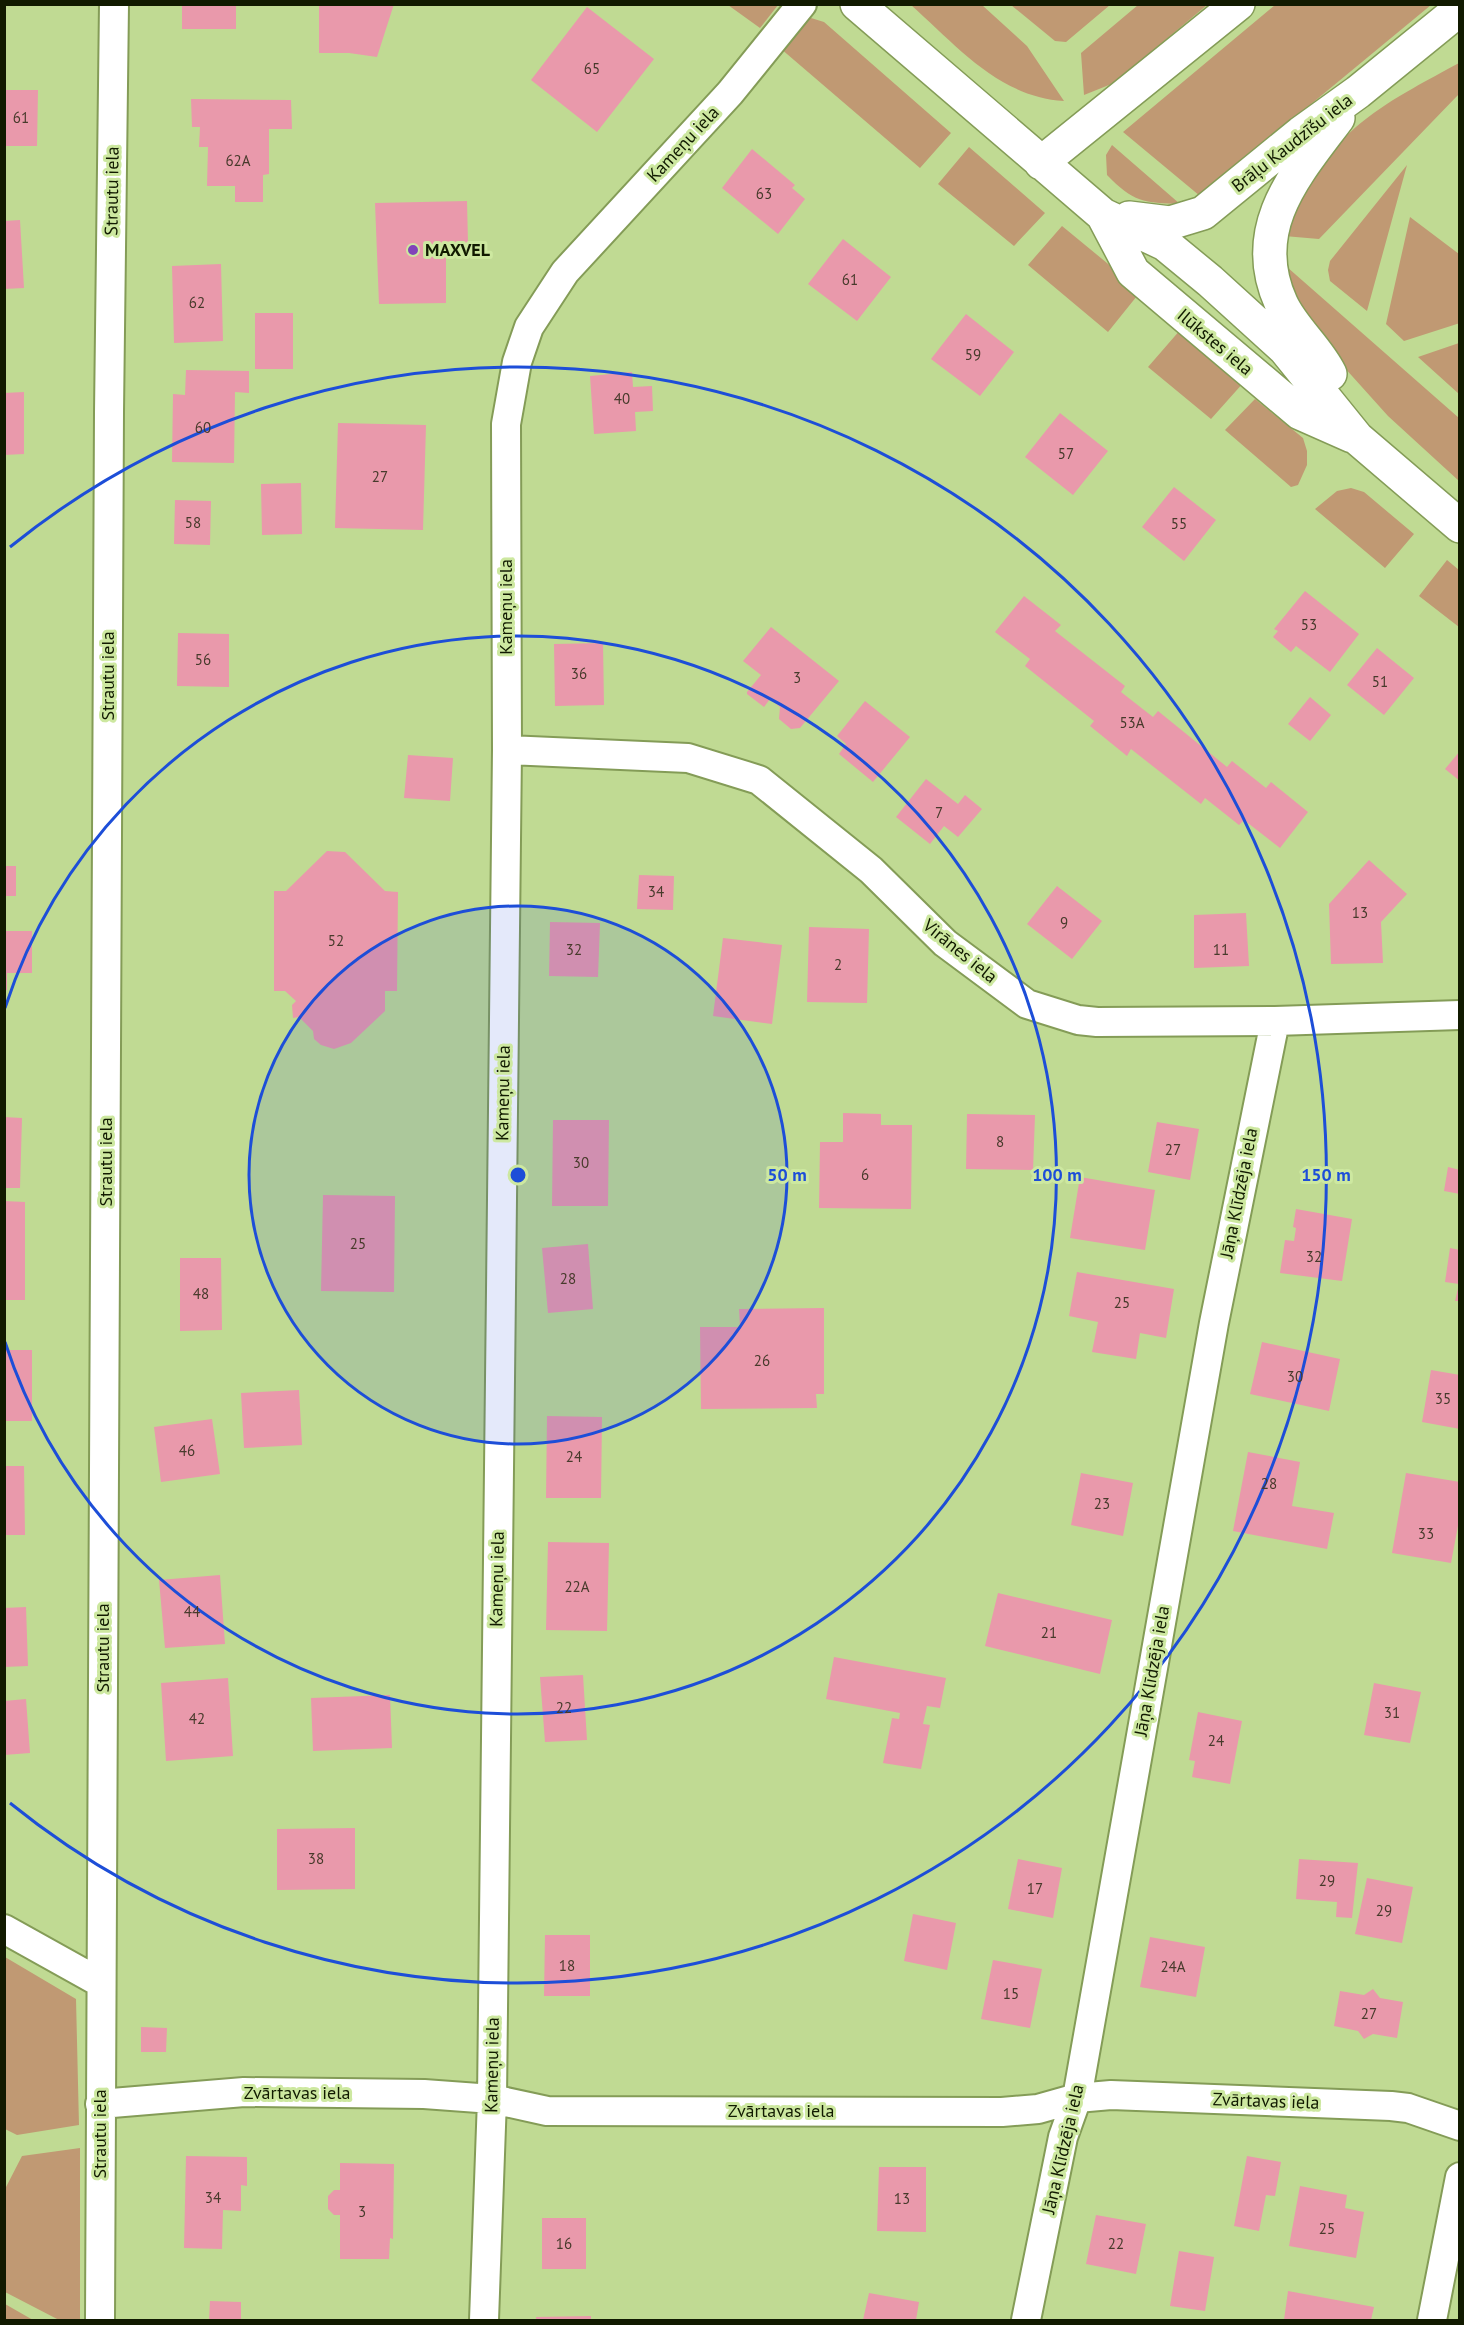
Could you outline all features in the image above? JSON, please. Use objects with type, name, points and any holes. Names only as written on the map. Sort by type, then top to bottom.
[{"type":"street","name":"Strautu iela","points":[[100,2320],[109,412],[114,4]]},
{"type":"street","name":"Kameņu iela","points":[[484,2320],[492,2099],[507,750],[506,424],[517,362],[529,327],[565,272],[730,93],[802,4]]},
{"type":"street","name":"Ilūkstes iela","points":[[857,4],[1103,215],[1165,244],[1210,281],[1285,349],[1357,438],[1460,526]]},
{"type":"street","points":[[1041,163],[1239,4]]},
{"type":"street","name":"Brāļu Kaudzīšu iela","points":[[1103,215],[1170,223],[1203,213],[1460,9]]},
{"type":"street","points":[[1357,438],[1329,372],[1281,304],[1270,265],[1272,229],[1286,189],[1358,92]]},
{"type":"street","name":"Ilūkstes iela","points":[[1103,215],[1133,272],[1300,413],[1357,438]]},
{"type":"street","name":"Virānes iela","points":[[507,750],[688,758],[759,780],[872,870],[945,943],[1027,1004],[1078,1020],[1097,1022],[1275,1021],[1460,1015]]},
{"type":"street","name":"Jāņa Klīdzēja iela","points":[[1026,2320],[1063,2137],[1077,2098],[1214,1323],[1275,1021]]},
{"type":"street","points":[[4,1929],[101,1983]]},
{"type":"street","name":"Zvārtavas iela","points":[[100,2104],[244,2092],[424,2094],[492,2099],[547,2111],[1002,2112],[1038,2109],[1077,2098],[1111,2095],[1391,2106],[1408,2108],[1460,2126]]},
{"type":"street","points":[[1432,2320],[1460,2177]]},
{"type":"shaded area","points":[[728,5],[778,5],[760,28]]},
{"type":"shaded area","points":[[911,5],[982,5],[1027,46],[1064,101],[1019,90],[999,80],[962,52]]},
{"type":"shaded area","points":[[1011,5],[1110,5],[1066,42],[1055,41]]},
{"type":"shaded area","points":[[1138,5],[1207,5],[1114,83],[1084,95],[1081,53]]},
{"type":"shaded area","points":[[1275,5],[1431,5],[1200,196],[1123,132]]},
{"type":"shaded area","points":[[811,18],[824,22],[951,133],[920,168],[780,48],[805,20]]},
{"type":"shaded area","points":[[1459,63],[1459,94],[1319,239],[1284,236],[1287,221],[1295,204],[1322,163],[1338,144],[1355,128],[1393,100]]},
{"type":"shaded area","points":[[1112,145],[1180,204],[1148,202],[1124,191],[1107,175],[1106,155]]},
{"type":"shaded area","points":[[969,147],[1045,213],[1014,246],[938,184]]},
{"type":"shaded area","points":[[1407,165],[1367,311],[1330,281],[1328,270],[1330,261]]},
{"type":"shaded area","points":[[1410,217],[1459,254],[1460,323],[1404,341],[1386,324]]},
{"type":"shaded area","points":[[1062,226],[1141,291],[1108,332],[1028,265]]},
{"type":"shaded area","points":[[1287,267],[1459,418],[1459,481],[1388,416],[1299,317]]},
{"type":"shaded area","points":[[1181,329],[1244,382],[1211,419],[1148,367]]},
{"type":"shaded area","points":[[1460,343],[1459,394],[1418,357]]},
{"type":"shaded area","points":[[1255,399],[1303,438],[1307,451],[1307,465],[1298,485],[1291,487],[1225,430]]},
{"type":"shaded area","points":[[1351,488],[1364,492],[1414,534],[1385,568],[1315,509],[1337,491]]},
{"type":"shaded area","points":[[1447,560],[1459,570],[1459,627],[1419,596]]},
{"type":"shaded area","points":[[5,1957],[76,1999],[79,2125],[17,2135],[5,2129]]},
{"type":"shaded area","points":[[80,2148],[80,2320],[59,2320],[5,2292],[5,2189],[22,2156]]},
{"type":"shaded area","points":[[5,2304],[33,2320],[5,2320]]},
{"type":"building","points":[[182,4],[236,4],[236,29],[182,29]]},
{"type":"building","points":[[319,4],[394,4],[377,57],[349,53],[319,53]]},
{"type":"building","points":[[587,7],[654,59],[597,132],[531,80]]},
{"type":"building","points":[[4,90],[38,90],[37,146],[4,146]]},
{"type":"building","points":[[191,99],[291,100],[292,129],[269,129],[269,174],[263,175],[263,202],[235,202],[235,186],[207,186],[208,147],[199,147],[200,127],[192,127]]},
{"type":"building","points":[[752,149],[795,185],[792,188],[805,199],[778,234],[722,188]]},
{"type":"building","points":[[467,201],[468,243],[446,245],[446,303],[379,304],[375,203]]},
{"type":"building","points":[[20,220],[24,288],[4,289],[4,221]]},
{"type":"building","points":[[843,239],[891,277],[857,321],[808,284]]},
{"type":"building","points":[[221,264],[223,341],[174,343],[172,266]]},
{"type":"building","points":[[255,313],[293,313],[293,369],[255,369]]},
{"type":"building","points":[[966,314],[1014,352],[980,396],[931,359]]},
{"type":"building","points":[[186,370],[249,371],[249,393],[235,392],[234,463],[172,462],[173,394],[185,395]]},
{"type":"building","points":[[632,372],[633,387],[652,386],[653,411],[635,412],[636,431],[594,434],[590,376]]},
{"type":"building","points":[[24,392],[24,454],[4,455],[4,393]]},
{"type":"building","points":[[1060,413],[1108,451],[1073,495],[1025,457]]},
{"type":"building","points":[[338,423],[426,425],[423,530],[335,528]]},
{"type":"building","points":[[301,483],[302,534],[262,535],[261,484]]},
{"type":"building","points":[[1174,487],[1216,520],[1184,561],[1142,527]]},
{"type":"building","points":[[175,500],[211,501],[210,545],[174,544]]},
{"type":"building","points":[[1305,591],[1359,634],[1330,672],[1296,646],[1291,652],[1273,637],[1278,631],[1274,629]]},
{"type":"building","points":[[1024,596],[1061,625],[1055,631],[1125,686],[1121,692],[1153,717],[1158,711],[1227,767],[1232,761],[1266,788],[1271,782],[1308,812],[1280,848],[1244,820],[1239,825],[1205,798],[1201,804],[1131,749],[1127,756],[1090,726],[1094,721],[1025,666],[1030,659],[995,632]]},
{"type":"building","points":[[771,627],[839,681],[800,728],[791,729],[779,719],[780,707],[770,699],[764,707],[747,694],[761,675],[743,661]]},
{"type":"building","points":[[178,633],[229,634],[229,687],[177,686]]},
{"type":"building","points":[[603,643],[604,705],[555,706],[554,644]]},
{"type":"building","points":[[1377,648],[1414,678],[1384,715],[1347,685]]},
{"type":"building","points":[[1310,697],[1331,715],[1310,741],[1288,724]]},
{"type":"building","points":[[865,701],[910,737],[873,782],[839,754],[846,744],[837,736]]},
{"type":"building","points":[[1460,751],[1460,781],[1445,769]]},
{"type":"building","points":[[408,755],[453,758],[450,801],[404,798]]},
{"type":"building","points":[[926,779],[958,804],[965,795],[982,809],[958,837],[944,826],[930,844],[896,817]]},
{"type":"building","points":[[327,851],[345,852],[385,891],[398,892],[397,991],[385,991],[385,1011],[351,1043],[334,1049],[321,1045],[314,1039],[313,1031],[299,1017],[293,1018],[292,1005],[296,1001],[285,991],[274,991],[274,891],[286,891]]},
{"type":"building","points":[[1369,860],[1407,894],[1381,922],[1383,963],[1331,964],[1329,904]]},
{"type":"building","points":[[4,866],[16,866],[16,896],[4,896]]},
{"type":"building","points":[[639,875],[674,876],[673,910],[637,909]]},
{"type":"building","points":[[1057,886],[1102,921],[1072,959],[1027,924]]},
{"type":"building","points":[[1246,913],[1249,966],[1194,968],[1194,915]]},
{"type":"building","points":[[550,922],[600,923],[598,977],[549,976]]},
{"type":"building","points":[[809,927],[869,929],[867,1003],[807,1002]]},
{"type":"building","points":[[4,931],[32,931],[32,973],[7,973],[7,990],[4,990]]},
{"type":"building","points":[[723,938],[782,945],[772,1024],[713,1016]]},
{"type":"building","points":[[843,1113],[881,1114],[881,1125],[912,1125],[911,1209],[819,1208],[820,1142],[843,1142]]},
{"type":"building","points":[[967,1114],[1035,1115],[1033,1170],[966,1169]]},
{"type":"building","points":[[4,1117],[22,1118],[20,1188],[4,1188]]},
{"type":"building","points":[[553,1120],[609,1120],[608,1206],[552,1206]]},
{"type":"building","points":[[1157,1122],[1199,1129],[1190,1180],[1148,1172]]},
{"type":"building","points":[[1448,1167],[1460,1170],[1460,1194],[1444,1191]]},
{"type":"building","points":[[1080,1177],[1155,1190],[1145,1250],[1070,1238]]},
{"type":"building","points":[[323,1195],[395,1196],[394,1292],[321,1291]]},
{"type":"building","points":[[4,1201],[25,1202],[25,1300],[4,1300]]},
{"type":"building","points":[[1296,1209],[1352,1219],[1342,1281],[1280,1273],[1285,1240],[1294,1241],[1296,1228],[1293,1227]]},
{"type":"building","points":[[588,1244],[593,1309],[548,1313],[542,1248]]},
{"type":"building","points":[[1450,1248],[1460,1250],[1460,1301],[1455,1301],[1459,1284],[1445,1282]]},
{"type":"building","points":[[180,1258],[221,1258],[222,1330],[180,1331]]},
{"type":"building","points":[[1077,1272],[1174,1289],[1166,1338],[1140,1333],[1136,1359],[1092,1352],[1098,1322],[1069,1316]]},
{"type":"building","points":[[824,1308],[824,1394],[816,1394],[817,1408],[701,1409],[700,1327],[740,1327],[739,1309]]},
{"type":"building","points":[[1262,1342],[1340,1359],[1329,1411],[1250,1394]]},
{"type":"building","points":[[4,1350],[32,1350],[32,1421],[4,1421]]},
{"type":"building","points":[[1431,1370],[1460,1375],[1460,1429],[1422,1422]]},
{"type":"building","points":[[299,1390],[302,1445],[244,1448],[241,1393]]},
{"type":"building","points":[[547,1416],[602,1417],[601,1498],[546,1498]]},
{"type":"building","points":[[212,1419],[220,1474],[161,1482],[154,1427]]},
{"type":"building","points":[[1248,1452],[1300,1462],[1292,1506],[1334,1513],[1327,1549],[1233,1531]]},
{"type":"building","points":[[4,1466],[24,1466],[25,1535],[4,1535]]},
{"type":"building","points":[[1081,1473],[1133,1483],[1123,1536],[1071,1525]]},
{"type":"building","points":[[1406,1473],[1460,1482],[1460,1515],[1451,1563],[1392,1553]]},
{"type":"building","points":[[548,1542],[609,1543],[607,1631],[546,1630]]},
{"type":"building","points":[[220,1575],[225,1644],[165,1648],[159,1580]]},
{"type":"building","points":[[998,1593],[1112,1620],[1100,1674],[985,1646]]},
{"type":"building","points":[[26,1607],[28,1666],[4,1667],[4,1608]]},
{"type":"building","points":[[834,1657],[946,1678],[940,1708],[927,1706],[923,1724],[930,1725],[921,1769],[883,1763],[892,1718],[899,1719],[900,1713],[826,1699]]},
{"type":"building","points":[[583,1675],[587,1740],[545,1742],[540,1677]]},
{"type":"building","points":[[228,1678],[233,1756],[166,1761],[161,1683]]},
{"type":"building","points":[[1374,1683],[1421,1692],[1410,1743],[1364,1735]]},
{"type":"building","points":[[390,1695],[392,1748],[313,1751],[311,1698]]},
{"type":"building","points":[[26,1699],[30,1753],[4,1755],[4,1701]]},
{"type":"building","points":[[1198,1712],[1242,1721],[1230,1784],[1192,1777],[1195,1761],[1189,1760]]},
{"type":"building","points":[[355,1828],[355,1889],[277,1890],[277,1829]]},
{"type":"building","points":[[1018,1859],[1062,1868],[1053,1918],[1008,1909]]},
{"type":"building","points":[[1299,1859],[1358,1863],[1352,1918],[1336,1917],[1337,1902],[1296,1899]]},
{"type":"building","points":[[1367,1878],[1413,1887],[1402,1943],[1355,1934]]},
{"type":"building","points":[[913,1914],[956,1923],[947,1970],[904,1961]]},
{"type":"building","points":[[545,1935],[590,1935],[590,1996],[544,1996]]},
{"type":"building","points":[[1150,1937],[1205,1947],[1196,1997],[1140,1987]]},
{"type":"building","points":[[993,1960],[1042,1969],[1030,2028],[981,2019]]},
{"type":"building","points":[[1373,1989],[1380,1998],[1403,2002],[1397,2038],[1373,2034],[1364,2039],[1358,2031],[1334,2026],[1340,1991],[1364,1995]]},
{"type":"building","points":[[141,2027],[167,2028],[166,2052],[141,2052]]},
{"type":"building","points":[[186,2156],[247,2157],[247,2186],[241,2185],[241,2211],[223,2210],[222,2249],[184,2248]]},
{"type":"building","points":[[1247,2156],[1281,2162],[1275,2196],[1266,2195],[1259,2231],[1234,2226]]},
{"type":"building","points":[[340,2163],[394,2164],[393,2239],[390,2238],[389,2259],[340,2259],[340,2215],[334,2215],[328,2209],[328,2196],[334,2190],[340,2190]]},
{"type":"building","points":[[879,2167],[926,2167],[926,2232],[877,2231]]},
{"type":"building","points":[[1300,2186],[1347,2195],[1345,2208],[1364,2212],[1356,2258],[1289,2246]]},
{"type":"building","points":[[1096,2215],[1146,2224],[1136,2274],[1086,2264]]},
{"type":"building","points":[[542,2218],[586,2218],[586,2269],[542,2269]]},
{"type":"building","points":[[1179,2251],[1214,2257],[1205,2311],[1170,2306]]},
{"type":"building","points":[[1288,2291],[1374,2307],[1371,2320],[1284,2320]]},
{"type":"building","points":[[869,2293],[919,2302],[916,2320],[863,2320]]},
{"type":"building","points":[[210,2301],[241,2302],[241,2320],[209,2320]]},
{"type":"building","points":[[591,2316],[591,2320],[536,2320],[536,2317]]},
{"type":"place","name":"MAXVEL","points":[[413,250]]}]
